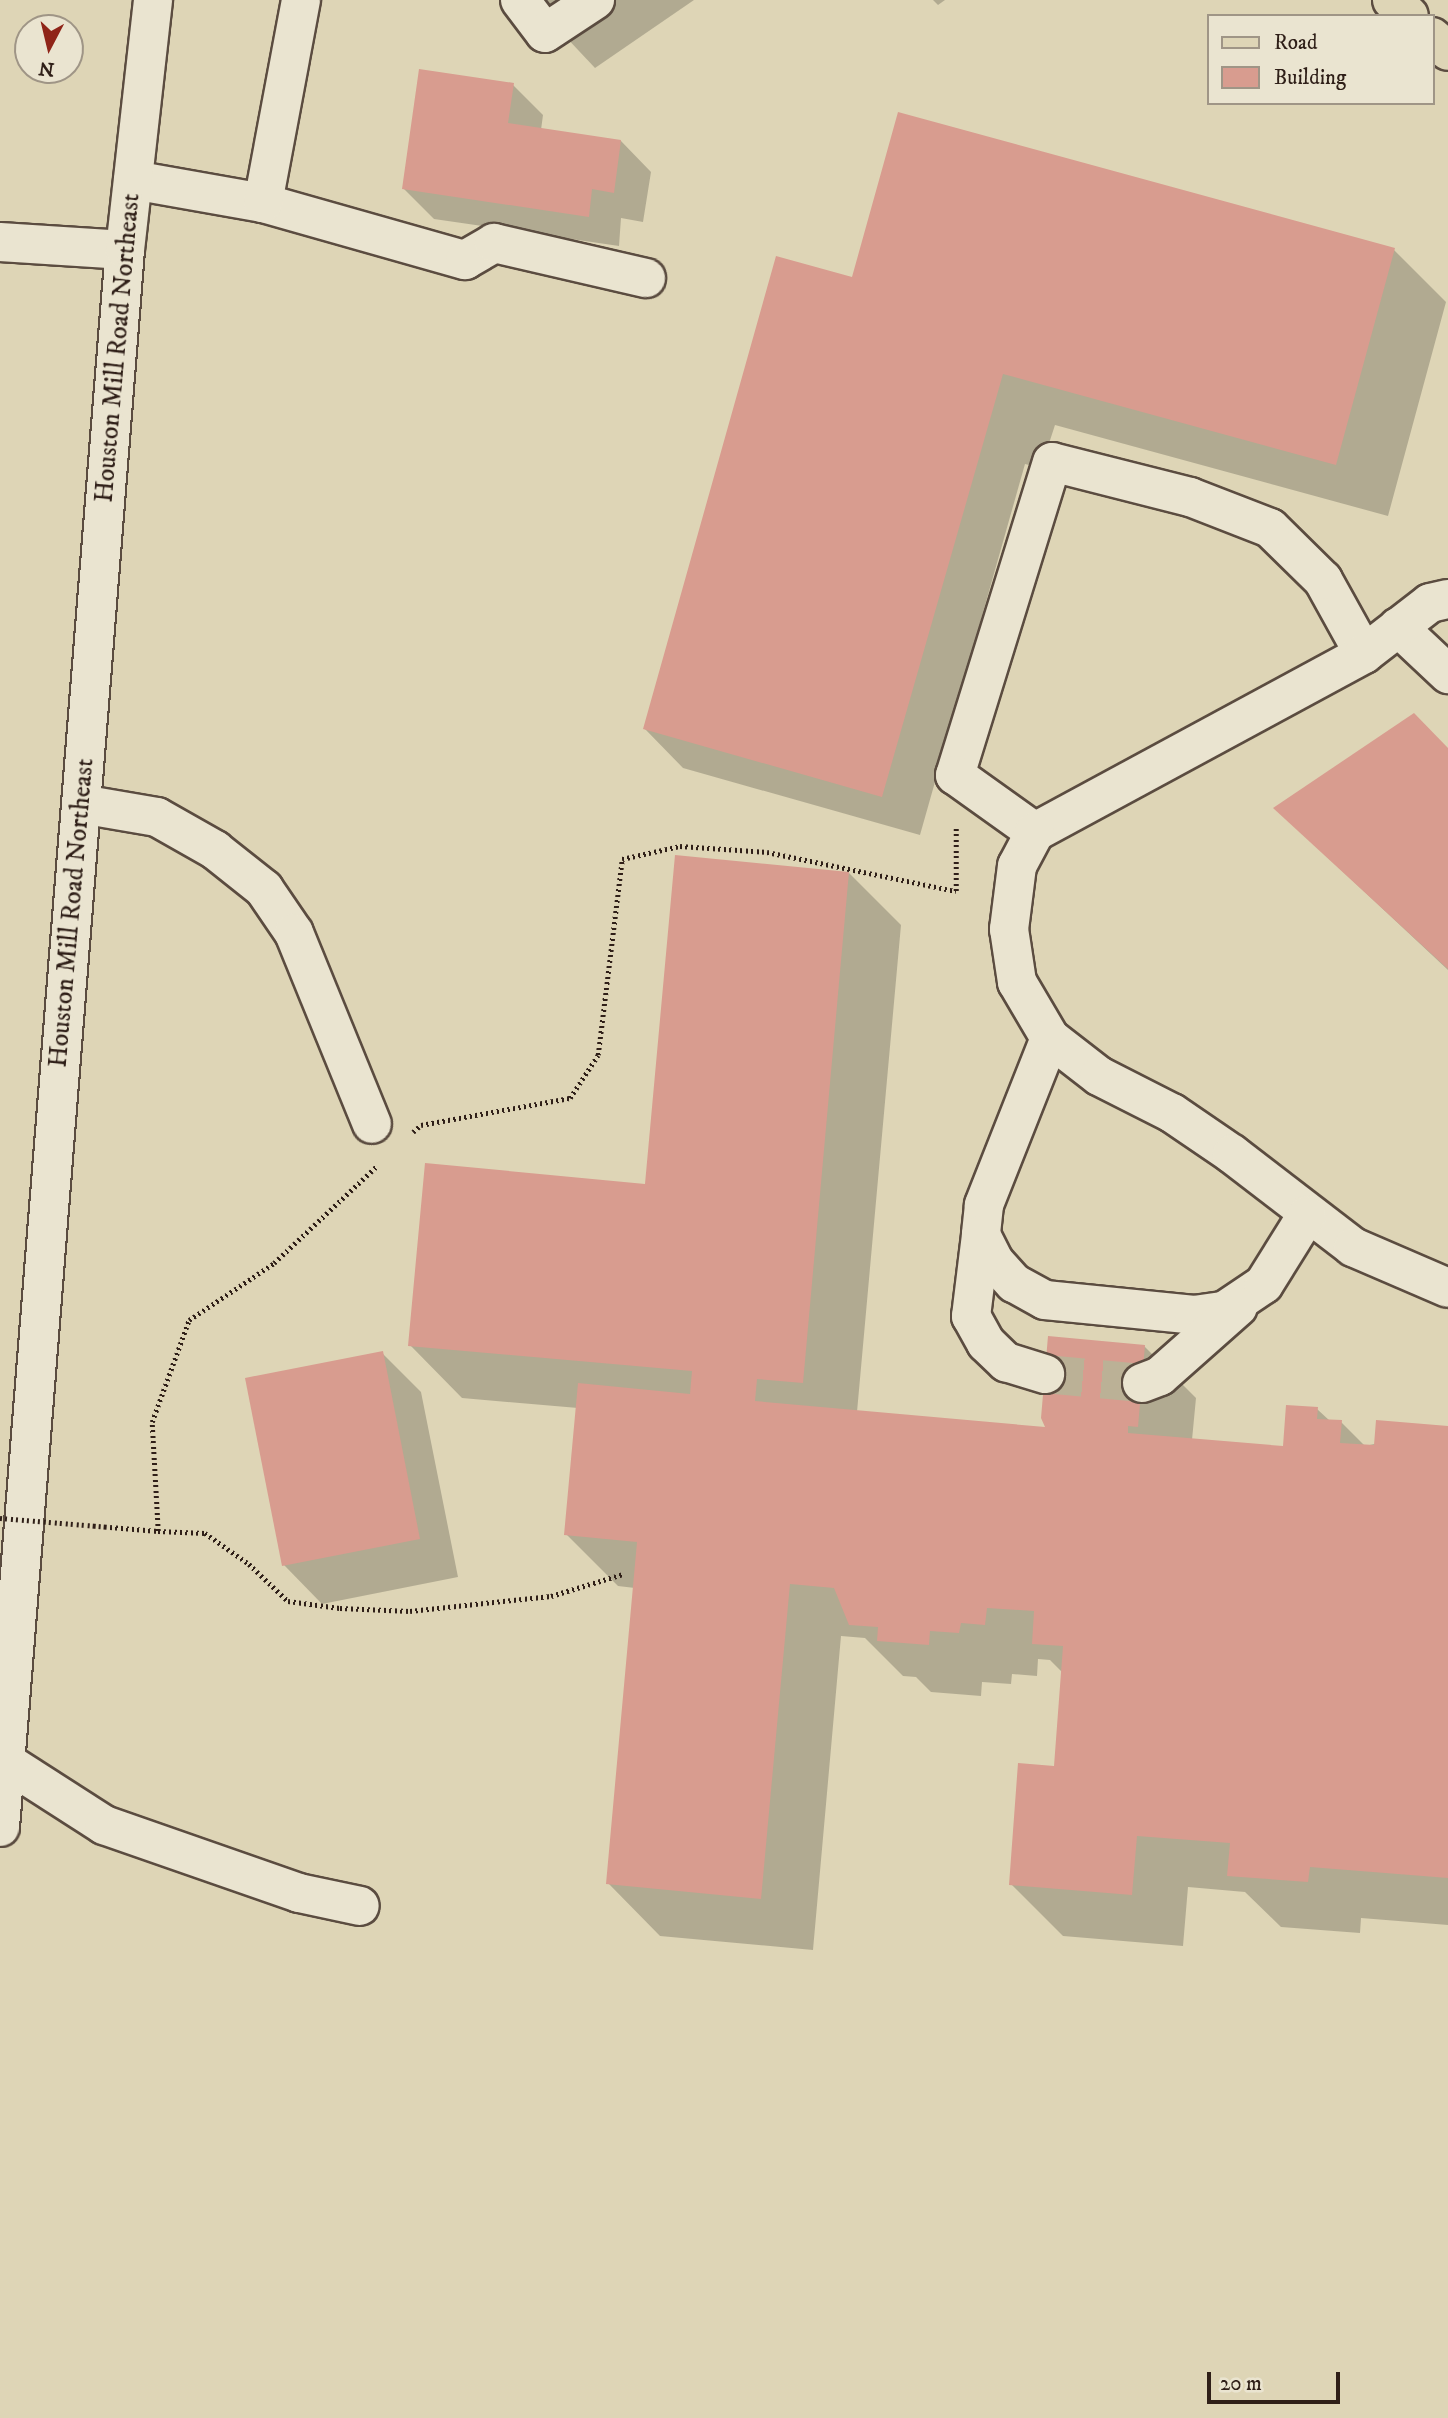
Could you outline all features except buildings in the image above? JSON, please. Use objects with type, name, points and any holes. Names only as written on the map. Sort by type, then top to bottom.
[{"type":"main road","points":[[1392,0],[1407,14]]},
{"type":"main road","points":[[1434,39],[1448,51]]},
{"type":"street","name":"Houston Mill Road Northeast","points":[[0,1827],[6,1762],[10,1560],[81,804],[125,250],[153,0]]},
{"type":"street","points":[[263,203],[301,0]]},
{"type":"street","points":[[520,0],[545,33],[595,0]]},
{"type":"street","points":[[133,180],[263,203],[465,260],[494,243],[646,278]]},
{"type":"street","points":[[0,242],[125,250]]},
{"type":"street","points":[[1035,832],[969,785],[1052,462],[1190,497],[1270,528],[1324,580],[1364,653]]},
{"type":"street","points":[[1448,568],[1439,601],[1364,653],[1035,832],[1017,866],[1009,929],[1017,982],[1050,1038],[1099,1076],[1172,1113],[1232,1154],[1307,1215],[1353,1247],[1448,1288]]},
{"type":"street","points":[[1398,627],[1448,674]]},
{"type":"street","points":[[81,804],[157,817],[215,850],[264,889],[294,933],[372,1124]]},
{"type":"street","points":[[1045,1374],[1006,1362],[986,1343],[971,1317],[984,1205],[1050,1038]]},
{"type":"street","points":[[1142,1383],[1160,1376],[1265,1284],[1307,1215]]},
{"type":"street","points":[[981,1235],[994,1261],[1014,1283],[1045,1300],[1195,1315],[1224,1311],[1249,1297]]},
{"type":"street","points":[[6,1762],[104,1825],[299,1893],[360,1906]]},
{"type":"path","points":[[411,1134],[421,1125],[570,1098],[598,1055],[622,859],[680,846],[768,852],[956,891],[955,813],[969,785]]},
{"type":"path","points":[[158,1531],[152,1422],[189,1320],[274,1263],[381,1162]]},
{"type":"path","points":[[0,1518],[205,1533],[249,1564],[288,1601],[340,1608],[410,1611],[551,1596],[623,1574]]},
{"type":"tunnel","points":[[1045,1374],[1142,1383]]}]
